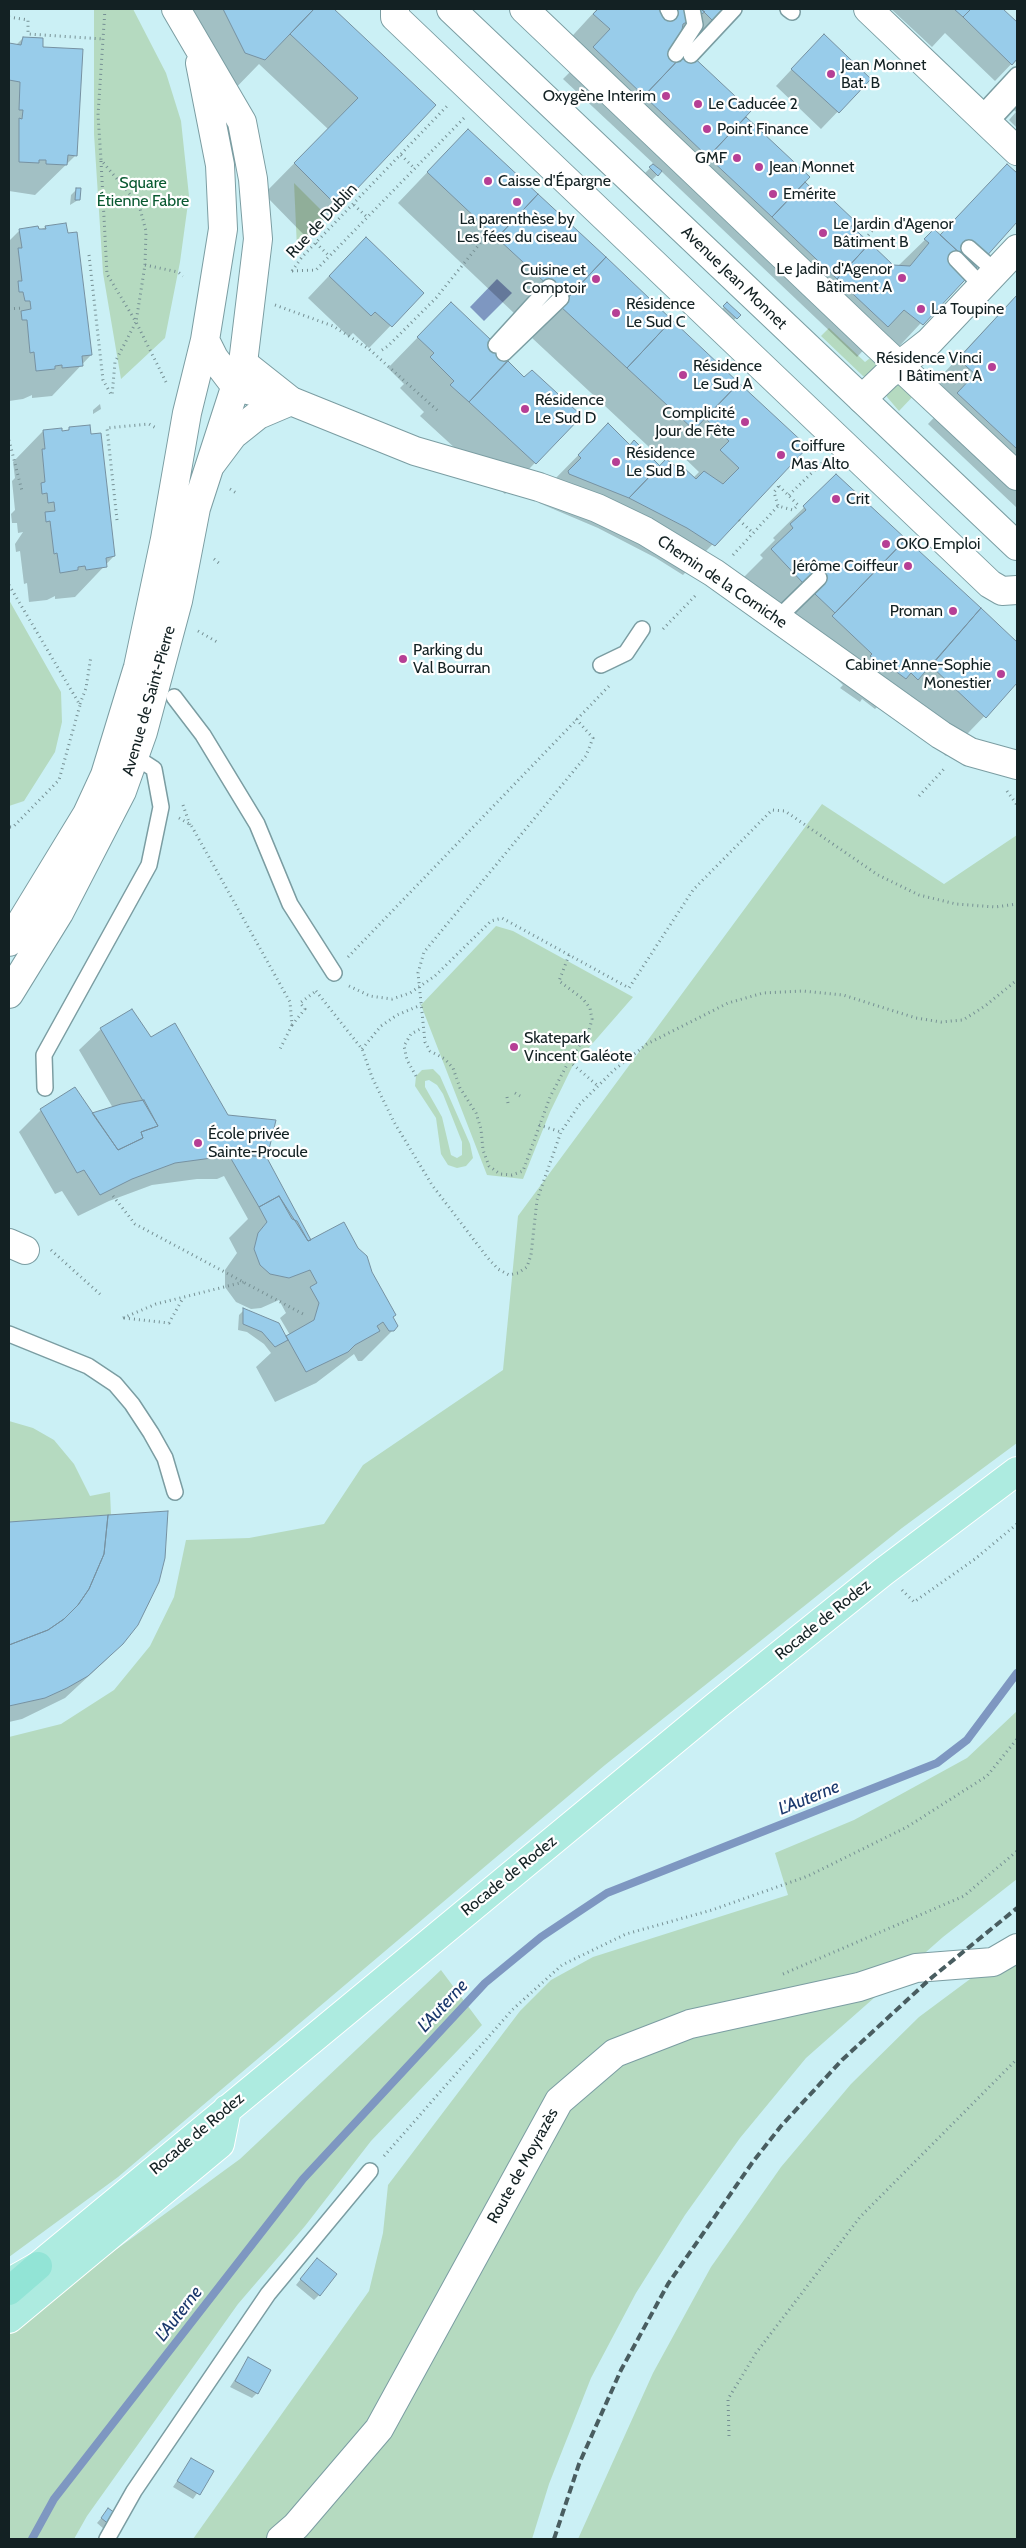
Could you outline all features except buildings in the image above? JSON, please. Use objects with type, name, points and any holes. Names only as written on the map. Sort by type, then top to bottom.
[{"type":"highway","name":"Rocade de Rodez","points":[[9,2290],[38,2266]]},
{"type":"main road","name":"Rocade de Rodez","points":[[38,2266],[716,1706],[883,1572],[1017,1471]]},
{"type":"main road","points":[[9,2319],[220,2144],[228,2109]]},
{"type":"main road","points":[[9,2282],[38,2266]]},
{"type":"street","name":"Avenue de Saint-Pierre","points":[[9,994],[59,913],[122,791],[134,756],[178,601],[196,508],[235,374],[258,240],[253,179],[242,122],[176,9]]},
{"type":"street","points":[[395,9],[395,17],[990,584],[1002,591],[1017,590]]},
{"type":"street","name":"Avenue Jean Monnet","points":[[451,9],[1017,546]]},
{"type":"street","points":[[868,9],[1017,151]]},
{"type":"street","points":[[540,14],[900,366],[1017,476]]},
{"type":"street","name":"Avenue de Saint-Pierre","points":[[9,942],[87,814],[105,775],[138,667],[165,539],[187,413],[205,340],[223,230],[220,165],[196,44]]},
{"type":"street","points":[[862,399],[887,375],[930,342],[1017,249]]},
{"type":"street","points":[[205,340],[214,358],[235,374]]},
{"type":"street","points":[[193,385],[235,374]]},
{"type":"street","points":[[187,413],[235,374]]},
{"type":"street","name":"Chemin de la Corniche","points":[[235,374],[291,401],[415,451],[597,508],[645,531],[693,558],[941,736],[970,752],[1017,765]]},
{"type":"street","points":[[207,470],[232,435],[258,415],[291,401]]},
{"type":"street","name":"Route de Moyrazès","points":[[281,2539],[296,2526],[379,2429],[559,2101],[615,2053],[690,2024],[859,1987],[916,1968],[993,1962],[1017,1948]]},
{"type":"lane","points":[[692,9],[695,25],[684,55],[734,9]]},
{"type":"lane","points":[[984,120],[1017,75]]},
{"type":"lane","points":[[984,120],[1016,98]]},
{"type":"lane","points":[[969,248],[989,279]]},
{"type":"lane","points":[[956,259],[989,279]]},
{"type":"lane","points":[[549,287],[500,349],[561,298]]},
{"type":"lane","points":[[778,618],[819,578]]},
{"type":"lane","points":[[601,665],[626,653],[642,629]]},
{"type":"lane","points":[[174,698],[203,735],[257,824],[290,904],[334,972]]},
{"type":"lane","points":[[46,1088],[44,1055],[150,865],[161,807],[154,769],[134,756]]},
{"type":"lane","points":[[9,1334],[88,1366],[115,1384],[132,1404],[160,1449],[175,1492]]},
{"type":"lane","points":[[107,2539],[134,2491],[268,2294],[370,2171]]},
{"type":"path","points":[[105,9],[98,115],[107,274],[136,322],[164,377],[167,388]]},
{"type":"path","points":[[9,17],[28,20],[28,34],[104,39]]},
{"type":"path","name":"Rue de Dublin","points":[[450,102],[316,243],[292,271],[316,270],[465,117]]},
{"type":"path","points":[[401,155],[415,169]]},
{"type":"path","points":[[89,255],[104,380],[112,396],[115,362],[136,322],[145,265],[146,231],[140,205],[101,160]]},
{"type":"path","points":[[354,205],[368,218]]},
{"type":"path","points":[[865,239],[877,225]]},
{"type":"path","points":[[382,350],[436,298],[482,241]]},
{"type":"path","points":[[316,243],[330,256]]},
{"type":"path","points":[[145,265],[178,272],[183,276]]},
{"type":"path","points":[[275,305],[333,326],[369,349],[438,411]]},
{"type":"path","points":[[9,309],[22,308]]},
{"type":"path","points":[[117,520],[107,428],[150,424],[161,431]]},
{"type":"path","points":[[9,440],[22,490]]},
{"type":"path","points":[[790,495],[829,457]]},
{"type":"path","points":[[779,486],[798,504],[793,510],[778,506],[774,492],[779,486]]},
{"type":"path","points":[[736,552],[778,506]]},
{"type":"path","points":[[739,520],[754,533]]},
{"type":"path","points":[[211,556],[221,565]]},
{"type":"path","points":[[9,584],[80,705]]},
{"type":"path","points":[[662,630],[698,592]]},
{"type":"path","points":[[192,626],[217,642]]},
{"type":"path","points":[[9,828],[13,827],[59,780],[86,688],[91,656]]},
{"type":"path","points":[[280,1049],[292,1025],[304,1009],[300,1003],[316,991],[609,685]]},
{"type":"path","points":[[569,955],[559,981],[583,999],[590,1008],[592,1019],[589,1031],[569,1061],[539,1125],[529,1159],[523,1171],[512,1175],[500,1174],[489,1166],[483,1150],[481,1129],[476,1113],[460,1088],[453,1068],[445,1059],[430,1051],[424,1042],[418,972],[424,952],[586,756],[593,738],[576,719]]},
{"type":"path","points":[[919,796],[950,762]]},
{"type":"path","points":[[161,807],[190,825],[290,1002],[292,1025]]},
{"type":"path","points":[[334,972],[350,986],[370,996],[392,999],[410,994],[435,976],[491,921],[502,918],[629,988],[693,890],[772,810],[785,810],[878,875],[920,895],[956,904],[995,907],[1017,904]]},
{"type":"path","points":[[316,991],[362,1049],[372,1077],[394,1122],[432,1185],[487,1257],[498,1268],[509,1275],[518,1273],[527,1267],[537,1200],[561,1132],[579,1105],[614,1070],[647,1044],[728,1003],[764,994],[803,991],[843,995],[916,1018],[941,1022],[963,1020],[985,1006],[1017,980]]},
{"type":"path","points":[[362,1049],[381,1026],[397,1015],[421,1005]]},
{"type":"path","points":[[416,1076],[407,1060],[404,1046],[411,1034],[422,1028]]},
{"type":"path","points":[[569,1061],[598,1086]]},
{"type":"path","points":[[515,1093],[520,1096]]},
{"type":"path","points":[[507,1097],[508,1103]]},
{"type":"path","points":[[539,1125],[561,1132]]},
{"type":"path","points":[[113,1196],[135,1224],[303,1314]]},
{"type":"path","points":[[26,1246],[102,1296]]},
{"type":"path","points":[[183,1298],[169,1323],[124,1318],[156,1304],[244,1282]]},
{"type":"path","points":[[883,1572],[914,1602],[975,1559],[1017,1524]]},
{"type":"path","points":[[370,2171],[512,2010],[562,1965],[626,1934],[712,1910],[808,1876],[899,1832],[987,1776],[1017,1739]]},
{"type":"path","points":[[776,1977],[964,1896],[1017,1851]]},
{"type":"path","points":[[729,2436],[728,2399],[761,2346],[860,2217],[1017,2059]]},
{"type":"green space","name":"Square Étienne Fabre","points":[[94,9],[133,9],[166,73],[181,121],[189,196],[180,262],[165,338],[121,379],[103,273],[94,134]]},
{"type":"green space","points":[[294,183],[327,216],[297,248]]},
{"type":"green space","points":[[829,328],[865,362],[874,355],[880,363],[866,377],[863,376],[821,336]]},
{"type":"green space","points":[[895,380],[917,392],[899,411],[887,397],[886,391]]},
{"type":"green space","points":[[9,600],[61,692],[62,722],[55,752],[24,801],[9,806]]},
{"type":"green space","points":[[822,804],[944,884],[1017,835],[1017,1443],[902,1528],[605,1765],[118,2177],[9,2257],[9,1737],[61,1724],[114,1690],[150,1646],[174,1597],[186,1540],[249,1538],[324,1524],[363,1465],[503,1370],[518,1216]]},
{"type":"green space","name":"Skatepark Vincent Galéote","points":[[496,926],[513,931],[633,997],[572,1067],[550,1112],[523,1179],[487,1175],[421,1005]]},
{"type":"green space","points":[[433,1069],[440,1076],[470,1144],[473,1158],[466,1166],[457,1168],[448,1165],[441,1154],[436,1118],[415,1086],[416,1076],[422,1070]],"holes":[[[429,1080],[437,1085],[443,1094],[462,1142],[462,1155],[457,1158],[451,1155],[442,1117],[425,1087],[425,1081]]]},
{"type":"green space","points":[[9,1421],[33,1428],[54,1440],[74,1464],[90,1496],[110,1492],[111,1515],[9,1522]]},
{"type":"green space","points":[[1017,1711],[1017,1879],[943,1937],[806,2058],[740,2138],[685,2215],[636,2293],[591,2378],[549,2484],[532,2539],[193,2539],[369,2291],[383,2233],[388,2185],[520,2011],[551,1980],[593,1957],[788,1895],[775,1853],[854,1820],[967,1758]]},
{"type":"green space","points":[[1017,1948],[1017,2539],[578,2539],[653,2373],[711,2267],[781,2167],[851,2084],[919,2017],[993,1962]]},
{"type":"green space","points":[[441,1970],[482,2025],[371,2141],[305,2226],[238,2304],[87,2516],[74,2539],[9,2539],[9,2334],[58,2292],[240,2159]]},
{"type":"water","points":[[497,279],[512,293],[484,321],[470,307]]},
{"type":"waterway","name":"L'Auterne","points":[[32,2539],[54,2499],[303,2179],[485,1983],[541,1937],[607,1893],[937,1763],[967,1740],[1017,1673]]},
{"type":"railway","points":[[554,2539],[579,2464],[621,2370],[668,2284],[752,2163],[781,2126],[842,2060],[930,1979],[1017,1908]]},
{"type":"place","name":"Jean Monnet Bat. B","points":[[831,74]]},
{"type":"place","name":"Oxygène Interim","points":[[666,96]]},
{"type":"place","name":"Le Caducée 2","points":[[698,104]]},
{"type":"place","name":"Point Finance","points":[[707,129]]},
{"type":"place","name":"GMF","points":[[737,158]]},
{"type":"place","name":"Jean Monnet","points":[[759,167]]},
{"type":"place","name":"Caisse d'Épargne","points":[[488,181]]},
{"type":"place","name":"Emérite","points":[[773,194]]},
{"type":"place","name":"La parenthèse by Les fées du ciseau","points":[[517,202]]},
{"type":"place","name":"Le Jardin d'Agenor Bâtiment B","points":[[823,233]]},
{"type":"place","name":"Le Jadin d'Agenor Bâtiment A","points":[[902,278]]},
{"type":"place","name":"Cuisine et Comptoir","points":[[596,279]]},
{"type":"place","name":"La Toupine","points":[[921,309]]},
{"type":"place","name":"Résidence Le Sud C","points":[[616,313]]},
{"type":"place","name":"Résidence Vinci I Bâtiment A","points":[[992,367]]},
{"type":"place","name":"Résidence Le Sud A","points":[[683,375]]},
{"type":"place","name":"Résidence Le Sud D","points":[[525,409]]},
{"type":"place","name":"Complicité Jour de Fête","points":[[745,422]]},
{"type":"place","name":"Coiffure Mas Alto","points":[[781,455]]},
{"type":"place","name":"Résidence Le Sud B","points":[[616,462]]},
{"type":"place","name":"Crit","points":[[836,499]]},
{"type":"place","name":"OKO Emploi","points":[[886,544]]},
{"type":"place","name":"Jérôme Coiffeur","points":[[908,566]]},
{"type":"place","name":"Proman","points":[[953,611]]},
{"type":"place","name":"Parking du Val Bourran","points":[[403,659]]},
{"type":"place","name":"Cabinet Anne-Sophie Monestier","points":[[1001,674]]},
{"type":"place","name":"Skatepark Vincent Galéote","points":[[514,1047]]},
{"type":"place","name":"École privée Sainte-Procule","points":[[198,1143]]}]
